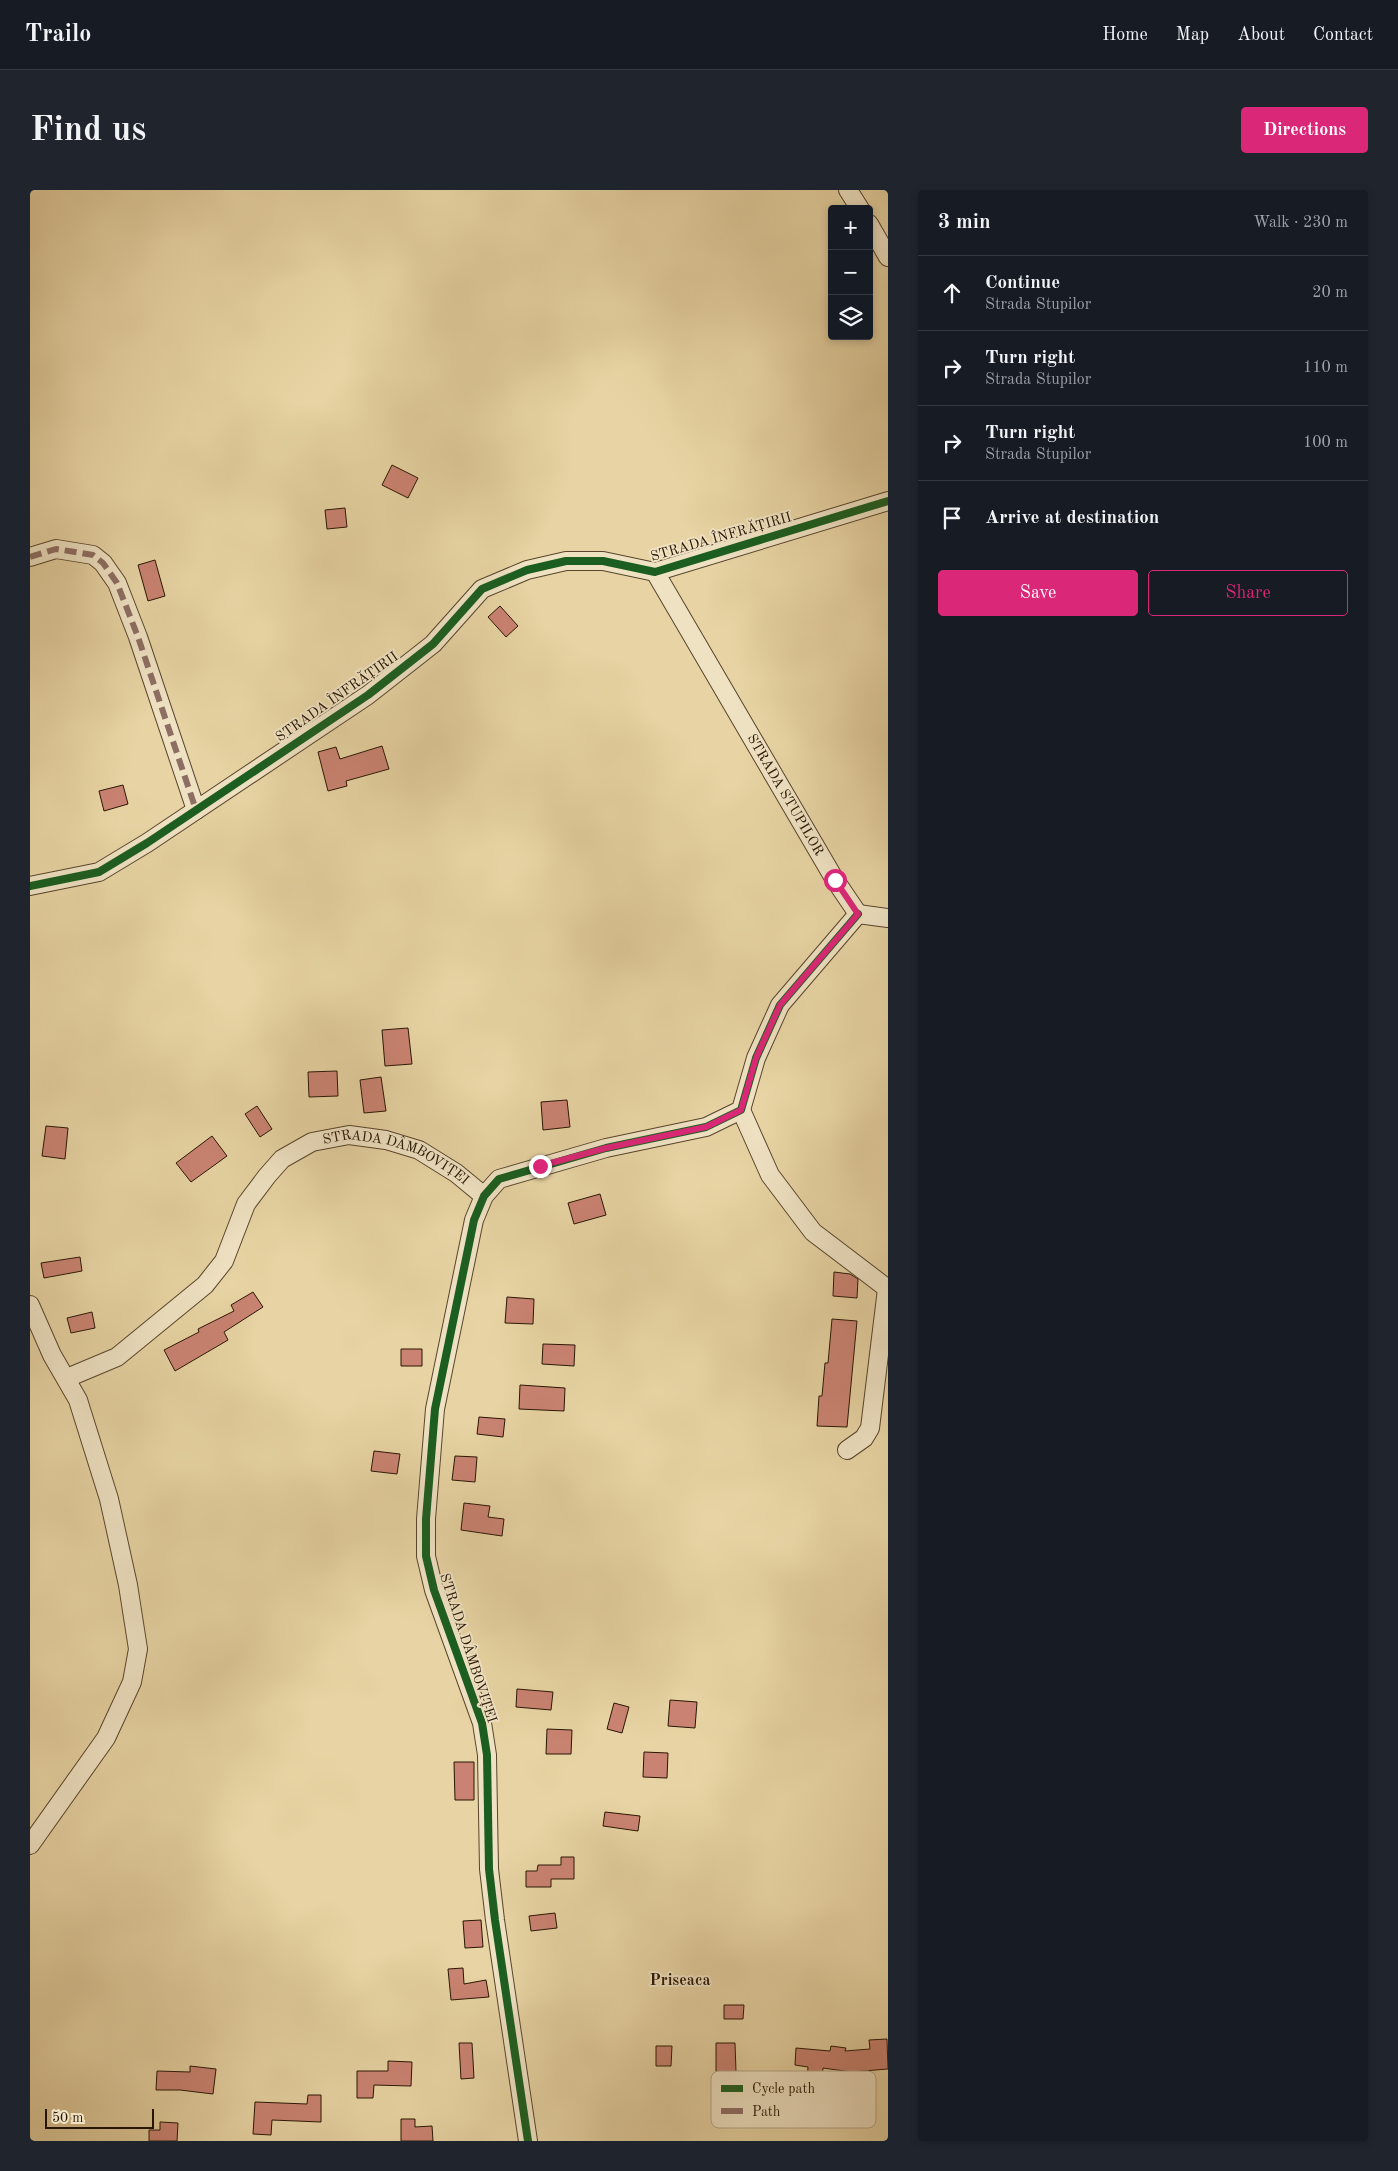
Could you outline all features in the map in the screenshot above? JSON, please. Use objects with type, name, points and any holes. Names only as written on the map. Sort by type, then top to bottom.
[{"type":"street","points":[[848,190],[857,205]]},
{"type":"street","points":[[873,231],[888,257]]},
{"type":"street","name":"STRADA ÎNFRĂȚIRII","points":[[30,886],[99,872],[147,843],[368,695],[433,644],[482,589],[527,570],[566,561],[603,561],[655,572],[888,501]]},
{"type":"street","points":[[30,557],[56,550],[93,555],[104,563],[117,583],[138,637],[196,810]]},
{"type":"street","name":"STRADA STUPILOR","points":[[655,572],[835,880],[858,914]]},
{"type":"street","points":[[847,1450],[864,1438],[870,1428],[887,1289],[813,1232],[770,1175],[741,1110],[756,1058],[780,1005],[858,914],[888,918]]},
{"type":"street","points":[[484,1196],[499,1179],[606,1148],[706,1127],[741,1110]]},
{"type":"street","name":"STRADA DÂMBOVIȚEI","points":[[67,1378],[117,1356],[206,1286],[224,1260],[246,1204],[282,1159],[312,1142],[349,1135],[386,1140],[419,1150],[456,1173],[484,1196],[474,1220],[435,1409],[426,1519],[426,1556],[434,1590],[482,1723],[487,1755],[489,1869],[494,1920],[528,2141]]},
{"type":"street","points":[[30,1305],[52,1355],[78,1400],[109,1499],[128,1585],[138,1649],[132,1682],[106,1738],[30,1845]]},
{"type":"building","points":[[392,465],[418,478],[408,498],[382,485]]},
{"type":"building","points":[[345,508],[347,527],[327,529],[325,510]]},
{"type":"building","points":[[155,560],[165,596],[148,601],[138,565]]},
{"type":"building","points":[[500,606],[518,626],[506,637],[488,617]]},
{"type":"building","points":[[382,746],[389,769],[346,781],[347,786],[328,791],[318,752],[336,747],[340,759]]},
{"type":"building","points":[[123,785],[128,804],[104,811],[99,791]]},
{"type":"building","points":[[408,1028],[412,1064],[385,1066],[382,1030]]},
{"type":"building","points":[[337,1071],[338,1096],[309,1097],[308,1072]]},
{"type":"building","points":[[381,1077],[386,1111],[364,1113],[360,1080]]},
{"type":"building","points":[[567,1100],[570,1127],[543,1130],[541,1102]]},
{"type":"building","points":[[257,1106],[272,1129],[260,1137],[245,1114]]},
{"type":"building","points":[[46,1126],[68,1128],[65,1159],[42,1156]]},
{"type":"building","points":[[212,1136],[227,1156],[191,1182],[176,1163]]},
{"type":"building","points":[[600,1194],[606,1215],[574,1224],[568,1203]]},
{"type":"building","points":[[80,1257],[82,1271],[44,1278],[41,1263]]},
{"type":"building","points":[[834,1272],[850,1274],[858,1279],[857,1298],[833,1296]]},
{"type":"building","points":[[253,1292],[263,1307],[224,1332],[228,1340],[175,1371],[164,1350],[199,1332],[198,1329],[234,1311],[231,1305]]},
{"type":"building","points":[[507,1297],[534,1299],[533,1324],[505,1323]]},
{"type":"building","points":[[92,1312],[95,1328],[71,1333],[67,1318]]},
{"type":"building","points":[[832,1319],[857,1321],[847,1427],[817,1426],[819,1396],[822,1396],[825,1363],[828,1363]]},
{"type":"building","points":[[543,1344],[575,1345],[574,1366],[542,1364]]},
{"type":"building","points":[[401,1349],[422,1349],[422,1366],[401,1366]]},
{"type":"building","points":[[520,1385],[565,1388],[564,1411],[519,1409]]},
{"type":"building","points":[[479,1417],[505,1419],[503,1437],[477,1434]]},
{"type":"building","points":[[374,1451],[400,1454],[397,1474],[371,1471]]},
{"type":"building","points":[[455,1456],[477,1457],[475,1482],[452,1480]]},
{"type":"building","points":[[464,1503],[490,1506],[488,1517],[504,1519],[502,1536],[461,1530]]},
{"type":"building","points":[[517,1689],[553,1692],[551,1710],[516,1707]]},
{"type":"building","points":[[670,1700],[697,1702],[695,1728],[668,1726]]},
{"type":"building","points":[[614,1703],[629,1707],[622,1733],[607,1729]]},
{"type":"building","points":[[547,1729],[572,1730],[571,1754],[546,1754]]},
{"type":"building","points":[[644,1752],[668,1753],[667,1778],[643,1777]]},
{"type":"building","points":[[454,1762],[474,1762],[474,1800],[455,1800]]},
{"type":"building","points":[[605,1812],[640,1816],[638,1831],[603,1826]]},
{"type":"building","points":[[561,1857],[574,1857],[574,1879],[551,1879],[551,1887],[526,1887],[526,1871],[537,1871],[538,1865],[561,1865]]},
{"type":"building","points":[[555,1913],[557,1928],[531,1931],[529,1916]]},
{"type":"building","points":[[481,1920],[483,1947],[465,1948],[463,1921]]},
{"type":"building","points":[[463,1968],[464,1984],[486,1980],[489,1997],[451,2000],[448,1969]]},
{"type":"building","points":[[724,2005],[744,2005],[743,2019],[724,2019]]},
{"type":"building","points":[[887,2039],[888,2069],[844,2071],[823,2068],[823,2071],[808,2071],[808,2067],[795,2065],[796,2048],[830,2051],[831,2046],[846,2048],[845,2051],[870,2049],[869,2040]]},
{"type":"building","points":[[459,2043],[472,2043],[474,2078],[461,2079]]},
{"type":"building","points":[[716,2043],[735,2043],[736,2071],[716,2071]]},
{"type":"building","points":[[656,2046],[672,2046],[671,2066],[656,2066]]},
{"type":"building","points":[[388,2061],[412,2062],[411,2086],[374,2085],[373,2098],[357,2098],[357,2071],[388,2071]]},
{"type":"building","points":[[190,2066],[216,2069],[213,2094],[180,2090],[156,2090],[157,2071],[190,2072]]},
{"type":"building","points":[[308,2095],[321,2095],[321,2122],[272,2120],[271,2135],[253,2134],[255,2102],[307,2104]]},
{"type":"building","points":[[401,2119],[415,2119],[415,2127],[432,2126],[433,2141],[401,2141]]},
{"type":"building","points":[[160,2122],[178,2123],[177,2141],[149,2141],[149,2130],[160,2130]]},
{"type":"marked path","points":[[30,557],[56,549],[93,555],[103,563],[117,583],[138,637],[196,810]]},
{"type":"cycle path","points":[[30,886],[99,872],[147,843],[368,695],[433,644],[482,589],[527,570],[566,561],[603,561],[655,572],[888,501]]},
{"type":"cycle path","points":[[528,2141],[489,1869],[487,1755],[482,1723],[434,1590],[426,1556],[426,1519],[435,1409],[474,1220],[484,1196],[499,1179],[606,1148],[706,1127],[741,1110],[756,1058],[780,1005],[858,914]]},
{"type":"district","name":"Priseaca","points":[[680,1981]]},
{"type":"route","points":[[540,1166],[606,1148],[706,1127],[741,1110],[756,1058],[780,1005],[858,914],[835,880]]}]
